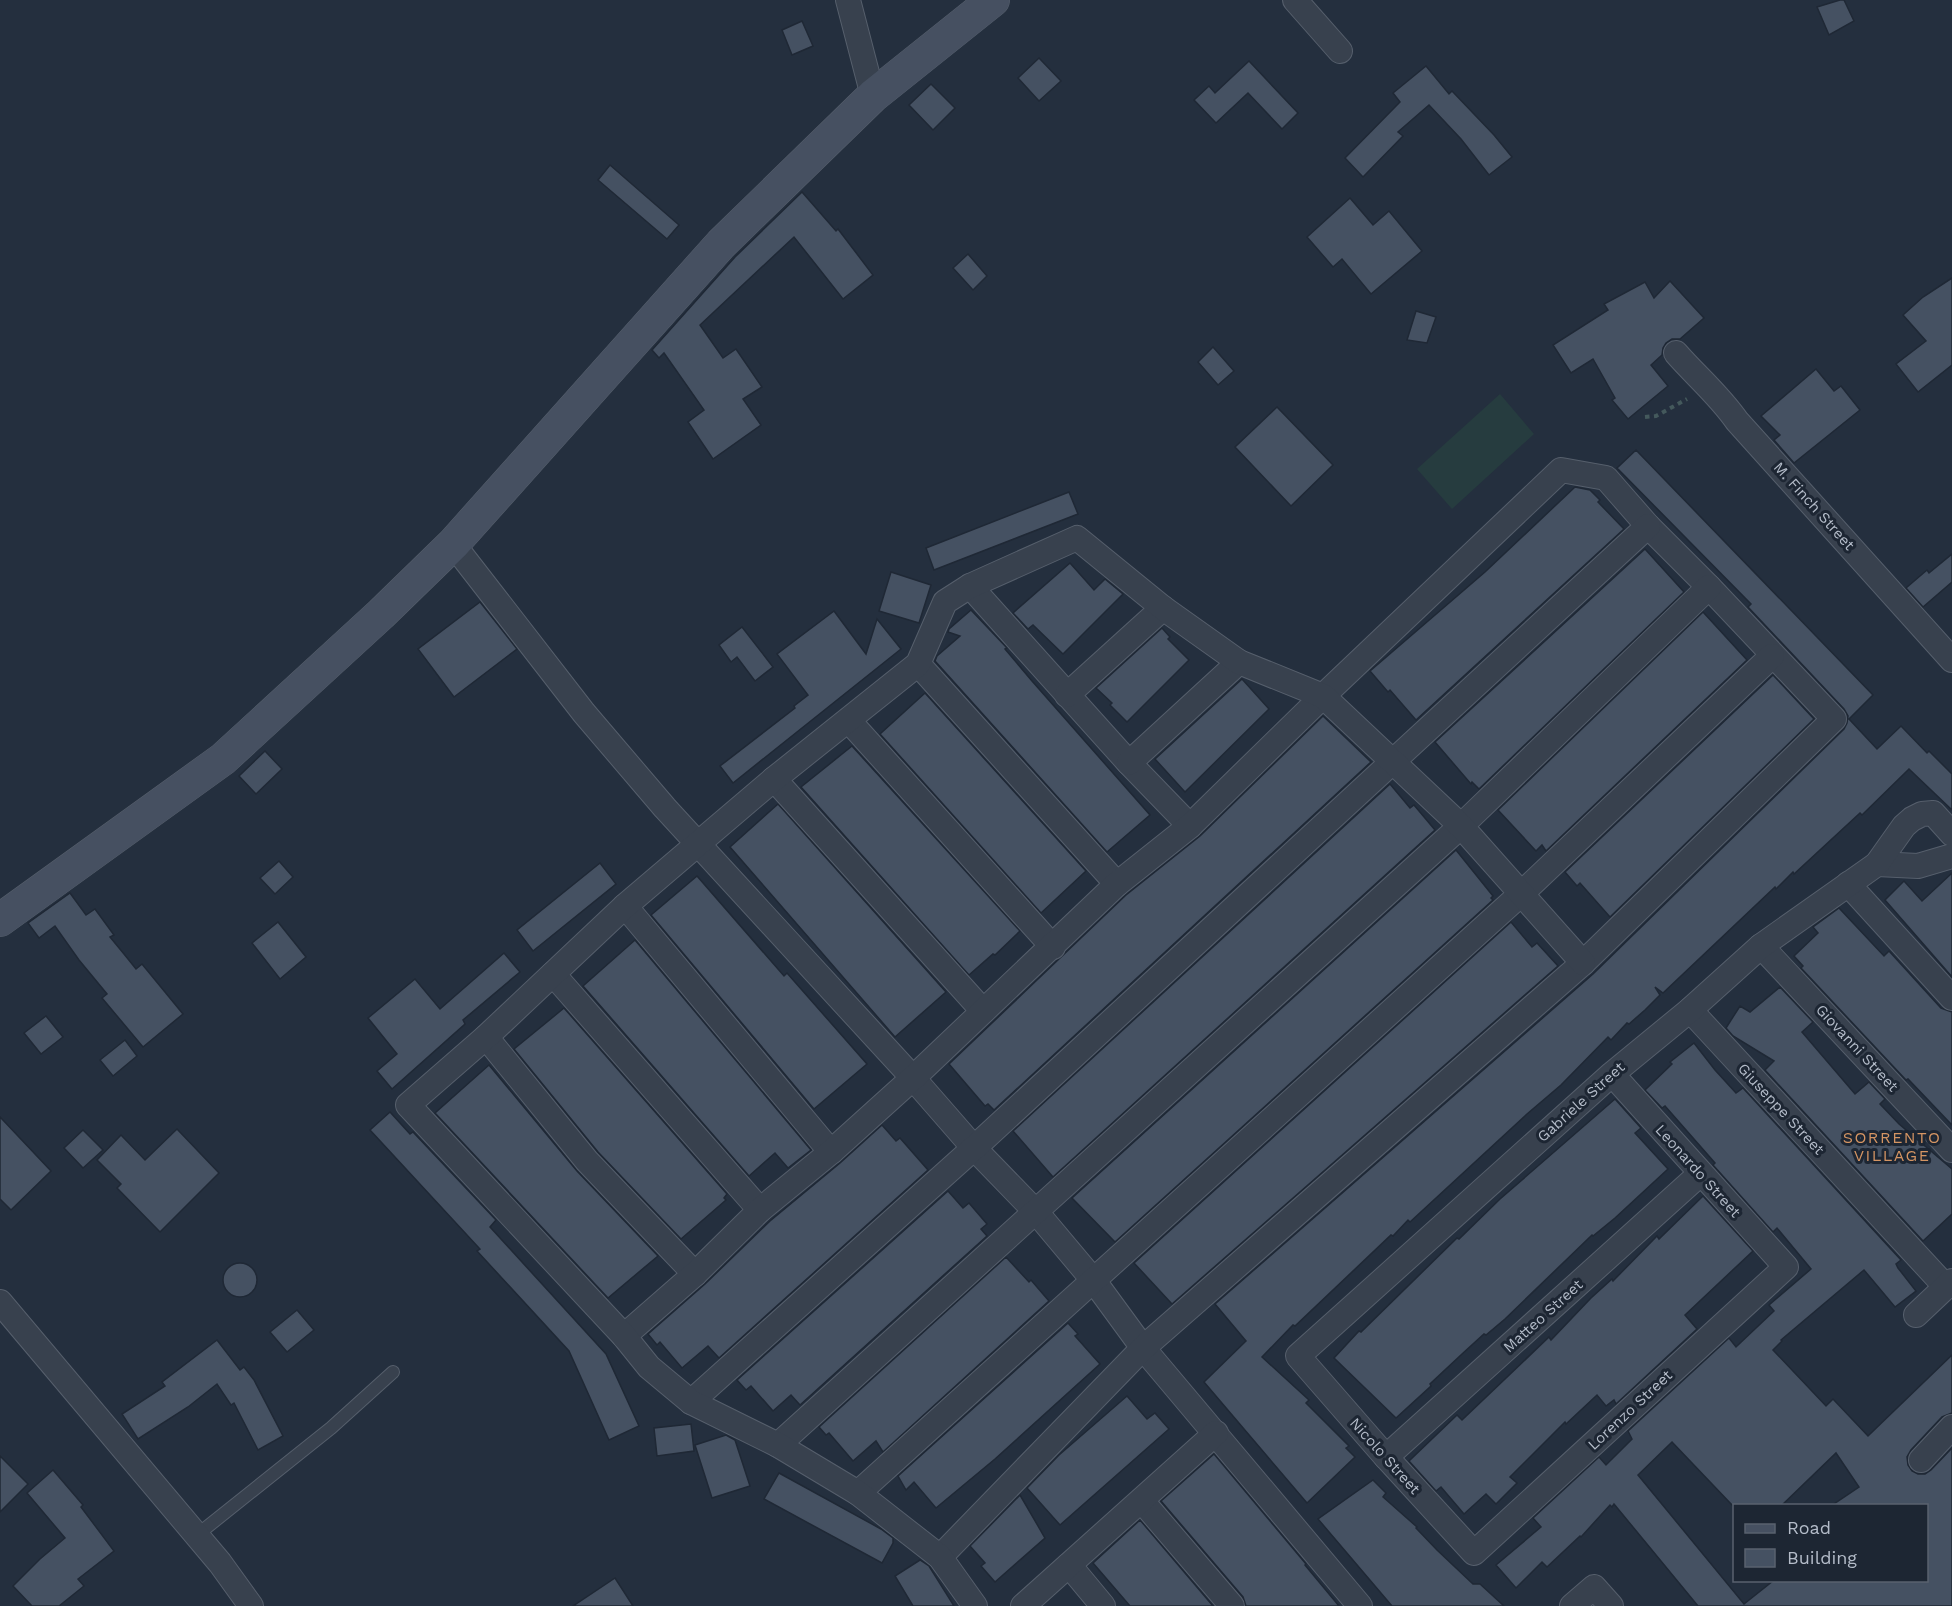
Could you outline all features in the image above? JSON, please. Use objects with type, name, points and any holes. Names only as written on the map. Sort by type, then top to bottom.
[{"type":"street","points":[[848,0],[873,96]]},
{"type":"street","points":[[0,920],[223,759],[381,615],[453,544],[721,244],[873,96],[993,0]]},
{"type":"street","points":[[1295,0],[1340,51]]},
{"type":"street","name":"M. Finch Street","points":[[1676,352],[1952,660]]},
{"type":"street","points":[[624,1336],[695,1274],[760,1210],[831,1152],[912,1078],[1117,884],[1190,826],[1561,470],[1606,478],[1648,526],[1834,719],[1583,963],[1143,1348],[940,1557]]},
{"type":"street","points":[[691,1402],[974,1148],[1648,526]]},
{"type":"street","points":[[975,1606],[940,1557],[858,1493],[778,1445],[691,1402],[649,1367],[624,1336],[408,1105],[486,1037],[625,906],[774,780],[918,664],[945,602],[970,586],[1077,538],[1162,608],[1239,662],[1323,696],[1461,826],[1583,963]]},
{"type":"street","points":[[453,544],[584,713],[698,845],[1036,1213],[1094,1281],[1143,1348],[1360,1606]]},
{"type":"street","points":[[970,586],[1129,763],[1190,826]]},
{"type":"street","points":[[778,1445],[1461,826],[1709,587]]},
{"type":"street","points":[[1067,695],[1162,608]]},
{"type":"street","points":[[858,1493],[1521,894],[1772,656]]},
{"type":"street","points":[[1129,763],[1239,662]]},
{"type":"street","points":[[918,664],[1117,884]]},
{"type":"street","points":[[849,721],[1053,947]]},
{"type":"street","points":[[774,780],[983,1011]]},
{"type":"street","name":"Gabriele Street","points":[[1298,1356],[1612,1074],[1690,1010],[1761,946],[1876,864],[1904,826],[1922,814],[1934,813],[1952,834]]},
{"type":"street","points":[[1876,864],[1918,866],[1952,856]]},
{"type":"street","points":[[1848,884],[1952,998]]},
{"type":"street","points":[[625,906],[831,1152]]},
{"type":"street","name":"Giovanni Street","points":[[1761,946],[1952,1150]]},
{"type":"street","points":[[553,974],[760,1210]]},
{"type":"street","name":"Giuseppe Street","points":[[1690,1010],[1949,1284]]},
{"type":"street","points":[[486,1037],[587,1161],[695,1274]]},
{"type":"street","name":"Leonardo Street","points":[[1612,1074],[1786,1267]]},
{"type":"street","name":"Matteo Street","points":[[1386,1457],[1700,1174]]},
{"type":"street","name":"Lorenzo Street","points":[[1474,1553],[1786,1267]]},
{"type":"street","points":[[1916,1315],[1949,1284]]},
{"type":"street","points":[[0,1302],[197,1535],[251,1606]]},
{"type":"street","name":"Nicolo Street","points":[[1298,1356],[1474,1553]]},
{"type":"street","points":[[1921,1460],[1952,1428]]},
{"type":"street","points":[[1023,1606],[1216,1433]]},
{"type":"street","points":[[1142,1501],[1232,1606]]},
{"type":"street","points":[[1068,1565],[1102,1606]]},
{"type":"street","points":[[1572,1606],[1594,1587],[1611,1606]]},
{"type":"lane","points":[[197,1535],[331,1428],[393,1372]]},
{"type":"path","points":[[1645,417],[1656,416],[1668,411],[1708,386]]},
{"type":"green space","points":[[1500,394],[1534,434],[1452,509],[1417,469]]},
{"type":"building","points":[[1844,0],[1854,21],[1829,35],[1817,7]]},
{"type":"building","points":[[802,21],[813,46],[792,55],[782,30]]},
{"type":"building","points":[[1039,58],[1061,81],[1039,101],[1018,78]]},
{"type":"building","points":[[1249,61],[1298,113],[1282,129],[1248,93],[1216,123],[1194,100],[1209,86],[1215,93]]},
{"type":"building","points":[[1426,66],[1449,94],[1452,91],[1512,157],[1489,175],[1461,139],[1429,105],[1398,132],[1403,136],[1363,177],[1345,158],[1400,102],[1393,93]]},
{"type":"building","points":[[931,84],[955,108],[933,130],[909,105]]},
{"type":"building","points":[[610,165],[679,225],[667,239],[598,180]]},
{"type":"building","points":[[802,192],[836,231],[838,229],[873,275],[843,299],[794,237],[700,325],[723,358],[736,349],[762,387],[743,399],[761,425],[713,459],[688,422],[704,410],[664,353],[659,358],[652,350],[735,257]]},
{"type":"building","points":[[1350,198],[1373,225],[1389,211],[1422,251],[1371,294],[1342,259],[1333,267],[1307,237]]},
{"type":"building","points":[[968,254],[987,276],[973,290],[953,268]]},
{"type":"building","points":[[1952,278],[1952,365],[1918,392],[1896,364],[1926,341],[1903,315],[1923,297]]},
{"type":"building","points":[[1670,281],[1704,318],[1680,339],[1672,339],[1666,343],[1662,355],[1651,365],[1668,386],[1628,419],[1612,400],[1615,398],[1593,359],[1571,373],[1553,345],[1608,310],[1604,304],[1645,282],[1654,298]]},
{"type":"building","points":[[1416,311],[1436,317],[1427,343],[1407,340]]},
{"type":"building","points":[[1213,347],[1234,371],[1218,385],[1198,362]]},
{"type":"building","points":[[1816,369],[1834,391],[1841,386],[1860,410],[1794,463],[1774,440],[1780,435],[1761,416]]},
{"type":"building","points":[[1277,407],[1333,465],[1291,506],[1235,447]]},
{"type":"building","points":[[1636,450],[1873,695],[1849,719],[1877,749],[1901,726],[1927,753],[1929,751],[1952,774],[1952,810],[1909,769],[1862,815],[1860,813],[1794,874],[1793,872],[1776,889],[1775,887],[1663,993],[1655,987],[1660,995],[1645,1010],[1629,1024],[1627,1023],[1611,1040],[1608,1037],[1561,1085],[1410,1222],[1408,1220],[1393,1236],[1391,1235],[1295,1326],[1293,1325],[1262,1357],[1309,1400],[1306,1403],[1349,1446],[1346,1448],[1355,1457],[1307,1503],[1204,1382],[1246,1341],[1215,1304],[1593,974],[1844,729],[1847,723],[1848,716],[1844,709],[1748,607],[1751,604],[1617,468]]},
{"type":"building","points":[[1575,487],[1590,490],[1600,500],[1598,502],[1624,529],[1416,720],[1370,671],[1485,572]]},
{"type":"building","points":[[1069,492],[1078,514],[934,570],[926,548]]},
{"type":"building","points":[[1645,549],[1684,592],[1479,789],[1472,782],[1471,784],[1435,742]]},
{"type":"building","points":[[1952,554],[1952,582],[1923,607],[1906,588],[1927,570],[1929,573]]},
{"type":"building","points":[[1070,563],[1094,590],[1105,579],[1123,594],[1063,654],[1033,625],[1028,629],[1013,613]]},
{"type":"building","points":[[891,572],[931,585],[919,623],[879,611]]},
{"type":"building","points":[[480,602],[517,649],[454,697],[418,649]]},
{"type":"building","points":[[971,610],[1007,648],[1005,649],[1032,681],[1150,815],[1107,852],[935,661],[937,656],[960,636],[948,632],[949,629]]},
{"type":"building","points":[[834,611],[866,654],[877,619],[901,649],[733,783],[720,766],[795,708],[794,706],[808,695],[777,654]]},
{"type":"building","points":[[1703,612],[1747,660],[1546,851],[1542,845],[1536,851],[1498,810]]},
{"type":"building","points":[[742,627],[773,667],[755,681],[737,657],[731,662],[719,645]]},
{"type":"building","points":[[1162,628],[1170,637],[1168,639],[1189,660],[1127,722],[1096,688]]},
{"type":"building","points":[[1773,675],[1814,719],[1610,917],[1580,883],[1577,886],[1565,872]]},
{"type":"building","points":[[1242,679],[1269,709],[1185,792],[1155,759]]},
{"type":"building","points":[[925,693],[1086,871],[1041,913],[880,734]]},
{"type":"building","points":[[1323,716],[1371,762],[994,1110],[988,1104],[985,1106],[949,1064],[1126,895],[1200,836]]},
{"type":"building","points":[[852,746],[1020,931],[995,955],[993,954],[969,975],[801,787]]},
{"type":"building","points":[[265,751],[282,769],[256,794],[239,776]]},
{"type":"building","points":[[1390,784],[1410,808],[1414,805],[1435,830],[1053,1177],[1013,1131]]},
{"type":"building","points":[[778,804],[946,992],[895,1037],[730,847]]},
{"type":"building","points":[[1456,850],[1493,896],[1491,898],[1493,900],[1115,1242],[1072,1198]]},
{"type":"building","points":[[279,861],[293,877],[275,894],[260,878]]},
{"type":"building","points":[[600,863],[616,884],[533,951],[517,930]]},
{"type":"building","points":[[1952,873],[1952,977],[1885,900],[1904,881],[1922,901]]},
{"type":"building","points":[[697,876],[784,976],[787,973],[867,1064],[814,1109],[651,915]]},
{"type":"building","points":[[70,893],[86,915],[95,909],[114,935],[110,937],[136,969],[142,964],[183,1014],[143,1047],[102,998],[107,994],[55,926],[39,938],[28,923]]},
{"type":"building","points":[[1839,908],[1884,956],[1889,951],[1941,1008],[1952,1012],[1952,1125],[1908,1079],[1906,1080],[1801,968],[1803,966],[1794,956],[1818,933],[1813,927]]},
{"type":"building","points":[[278,922],[306,957],[280,979],[252,943]]},
{"type":"building","points":[[1511,922],[1532,947],[1537,943],[1558,966],[1172,1304],[1134,1263]]},
{"type":"building","points":[[635,940],[811,1150],[788,1168],[775,1153],[749,1176],[583,986]]},
{"type":"building","points":[[504,953],[520,972],[463,1020],[465,1024],[392,1089],[377,1071],[397,1054],[368,1018],[415,979],[440,1009]]},
{"type":"building","points":[[1780,987],[1813,1022],[1802,1032],[1855,1094],[1869,1082],[1885,1099],[1880,1104],[1899,1124],[1952,1169],[1952,1214],[1923,1241],[1765,1070],[1774,1061],[1733,1036],[1726,1028],[1740,1006],[1750,1012]]},
{"type":"building","points":[[564,1008],[727,1194],[724,1198],[726,1200],[681,1239],[598,1152],[514,1049]]},
{"type":"building","points":[[46,1016],[63,1037],[41,1054],[24,1033]]},
{"type":"building","points":[[125,1040],[137,1056],[113,1076],[100,1060]]},
{"type":"building","points":[[1694,1043],[1736,1093],[1743,1088],[1901,1260],[1896,1264],[1916,1291],[1895,1307],[1864,1270],[1781,1340],[1773,1350],[1826,1406],[1833,1399],[1868,1436],[1952,1355],[1952,1413],[1942,1417],[1907,1457],[1912,1471],[1925,1474],[1952,1448],[1952,1606],[1698,1606],[1614,1504],[1612,1507],[1610,1505],[1581,1537],[1547,1567],[1542,1562],[1516,1588],[1496,1565],[1541,1527],[1533,1518],[1599,1457],[1606,1465],[1632,1439],[1628,1431],[1729,1338],[1736,1347],[1774,1311],[1769,1305],[1811,1269],[1777,1228],[1773,1232],[1713,1165],[1715,1163],[1665,1106],[1662,1108],[1645,1090],[1672,1064],[1670,1062]]},
{"type":"building","points":[[489,1065],[577,1171],[658,1256],[608,1298],[435,1113]]},
{"type":"building","points":[[1615,1099],[1641,1128],[1635,1133],[1668,1169],[1615,1218],[1592,1235],[1505,1319],[1462,1354],[1396,1418],[1334,1358],[1359,1331],[1361,1332],[1457,1238],[1459,1239],[1500,1199]]},
{"type":"building","points":[[390,1112],[410,1134],[413,1132],[496,1220],[490,1227],[606,1354],[639,1426],[609,1440],[569,1351],[477,1251],[480,1249],[370,1130]]},
{"type":"building","points":[[0,1117],[51,1171],[11,1210],[0,1199]]},
{"type":"building","points":[[882,1125],[896,1141],[900,1138],[928,1170],[719,1358],[708,1346],[682,1368],[660,1342],[657,1345],[648,1334],[705,1284],[770,1221]]},
{"type":"building","points":[[177,1129],[219,1173],[160,1232],[117,1188],[121,1184],[97,1160],[121,1135],[145,1160]]},
{"type":"building","points":[[83,1130],[103,1150],[83,1168],[64,1148]]},
{"type":"building","points":[[948,1191],[963,1208],[969,1203],[987,1224],[981,1229],[987,1236],[800,1405],[791,1395],[773,1411],[751,1386],[746,1390],[737,1380]]},
{"type":"building","points":[[1703,1196],[1753,1251],[1685,1315],[1697,1329],[1616,1404],[1614,1400],[1606,1406],[1597,1395],[1566,1424],[1565,1422],[1510,1477],[1517,1483],[1496,1504],[1486,1494],[1464,1514],[1441,1487],[1436,1491],[1409,1461],[1457,1415],[1462,1420],[1549,1337],[1551,1340],[1591,1298],[1612,1279],[1613,1281],[1657,1236],[1659,1239]]},
{"type":"building","points":[[1006,1257],[1029,1282],[1031,1280],[1049,1301],[883,1452],[876,1441],[853,1461],[829,1433],[826,1435],[819,1427]]},
{"type":"building","points":[[240,1263],[252,1268],[257,1280],[252,1292],[240,1297],[228,1292],[223,1280],[228,1268]]},
{"type":"building","points":[[297,1310],[314,1330],[287,1352],[270,1332]]},
{"type":"building","points":[[1068,1323],[1078,1334],[1075,1336],[1100,1364],[995,1459],[936,1508],[914,1482],[906,1490],[898,1476]]},
{"type":"building","points":[[217,1340],[240,1370],[244,1367],[254,1380],[283,1436],[258,1450],[234,1403],[231,1405],[217,1384],[188,1407],[138,1439],[122,1414],[165,1386],[162,1382]]},
{"type":"building","points":[[1127,1396],[1147,1419],[1155,1413],[1169,1429],[1060,1525],[1027,1488],[1059,1455]]},
{"type":"building","points":[[691,1424],[694,1451],[657,1456],[654,1428]]},
{"type":"building","points":[[726,1435],[735,1440],[750,1486],[712,1498],[695,1445]]},
{"type":"building","points":[[1214,1454],[1339,1606],[1246,1606],[1243,1597],[1161,1501]]},
{"type":"building","points":[[0,1456],[28,1484],[0,1512]]},
{"type":"building","points":[[53,1470],[83,1505],[81,1507],[114,1551],[78,1579],[84,1586],[59,1606],[32,1606],[13,1586],[65,1538],[27,1493]]},
{"type":"building","points":[[779,1473],[881,1529],[893,1538],[893,1543],[882,1563],[764,1499]]},
{"type":"building","points":[[1373,1480],[1386,1493],[1383,1497],[1417,1527],[1437,1550],[1473,1584],[1480,1584],[1504,1606],[1392,1606],[1318,1519]]},
{"type":"building","points":[[1020,1495],[1045,1538],[995,1582],[981,1566],[985,1563],[970,1546]]},
{"type":"building","points":[[1140,1520],[1213,1606],[1130,1606],[1093,1563]]},
{"type":"building","points":[[920,1560],[929,1566],[954,1606],[913,1606],[895,1576]]},
{"type":"building","points":[[615,1578],[633,1606],[573,1606]]},
{"type":"district","name":"SORRENTO VILLAGE","points":[[1892,1146]]}]
